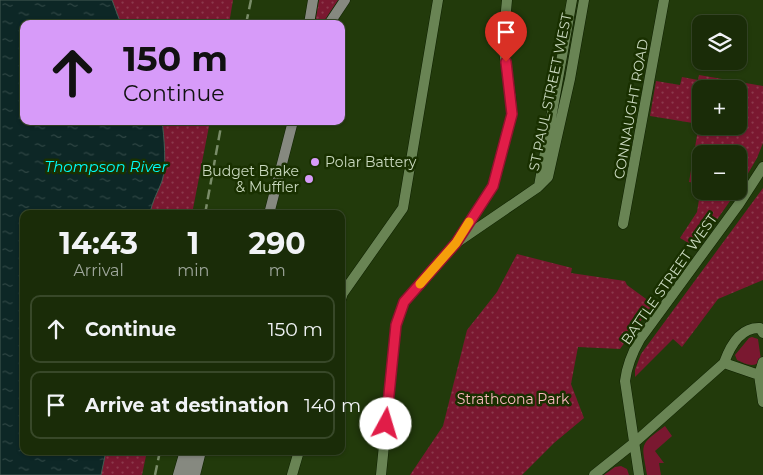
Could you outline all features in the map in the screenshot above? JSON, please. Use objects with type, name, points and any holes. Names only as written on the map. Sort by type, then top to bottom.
[{"type":"main road","points":[[310,20],[314,0]]},
{"type":"main road","points":[[332,20],[345,0]]},
{"type":"main road","points":[[270,210],[292,125]]},
{"type":"main road","points":[[178,475],[184,455]]},
{"type":"main road","points":[[186,475],[193,455]]},
{"type":"main road","points":[[195,475],[200,455]]},
{"type":"street","points":[[345,290],[403,208],[438,0]]},
{"type":"street","points":[[456,243],[493,186],[512,114],[503,43],[503,25],[507,0]]},
{"type":"street","name":"ST PAUL STREET WEST","points":[[538,188],[572,0]]},
{"type":"street","name":"ST PAUL STREET WEST","points":[[381,475],[396,325],[404,302],[456,243],[538,188],[548,176],[570,79],[584,0]]},
{"type":"street","name":"CONNAUGHT ROAD","points":[[623,224],[664,0]]},
{"type":"street","name":"BATTLE STREET WEST","points":[[639,475],[625,381],[626,368],[631,354],[763,168]]},
{"type":"street","points":[[594,475],[634,443],[724,363],[728,352],[741,333],[752,328],[762,330]]},
{"type":"street","points":[[763,362],[759,375],[763,402]]},
{"type":"street","points":[[724,363],[759,375]]},
{"type":"street","points":[[292,475],[297,455]]},
{"type":"green space","points":[[112,0],[233,0],[230,20],[120,20]]},
{"type":"green space","points":[[319,0],[338,0],[325,20],[316,20]]},
{"type":"green space","points":[[699,75],[728,80],[698,80]]},
{"type":"green space","points":[[682,77],[698,80],[692,80],[692,123],[650,116],[656,81],[680,85]]},
{"type":"green space","points":[[747,83],[763,86],[763,143],[747,175],[747,145],[695,145],[697,135],[747,135]]},
{"type":"green space","points":[[162,125],[209,125],[193,210],[151,210],[164,174],[165,151]]},
{"type":"green space","points":[[692,165],[692,182],[689,182]]},
{"type":"green space","points":[[763,188],[763,280],[718,299],[682,347],[673,339],[635,377],[635,370],[641,354]]},
{"type":"green space","points":[[699,200],[731,200],[697,248],[680,238],[697,212]]},
{"type":"green space","name":"Strathcona Park","points":[[517,254],[572,268],[571,273],[625,281],[627,285],[653,304],[620,349],[578,347],[571,384],[584,418],[554,443],[522,475],[410,475],[443,426],[467,330],[497,292]]},
{"type":"green space","points":[[752,337],[758,339],[761,360],[753,365],[737,360],[735,355]]},
{"type":"green space","points":[[665,426],[672,436],[655,451],[664,463],[659,463],[661,475],[647,475],[643,451],[644,446],[650,438]]},
{"type":"green space","points":[[105,455],[146,455],[142,475],[101,475]]},
{"type":"green space","points":[[621,466],[627,469],[629,475],[604,475],[615,467]]},
{"type":"water","name":"Thompson River","points":[[0,0],[112,0],[120,20],[20,20],[20,125],[162,125],[165,151],[164,175],[151,210],[20,210],[20,455],[105,455],[101,475],[0,475]]},
{"type":"railway","points":[[247,20],[251,0]]},
{"type":"railway","points":[[206,210],[221,125]]},
{"type":"railway","points":[[155,475],[159,455]]},
{"type":"slow traffic","points":[[420,284],[456,243],[469,222]]},
{"type":"place","name":"Polar Battery","points":[[315,162]]},
{"type":"place","name":"Budget Brake & Muffler","points":[[309,179]]},
{"type":"route","points":[[386,424],[396,325],[404,302],[456,243],[493,186],[512,114],[506,62]]}]
